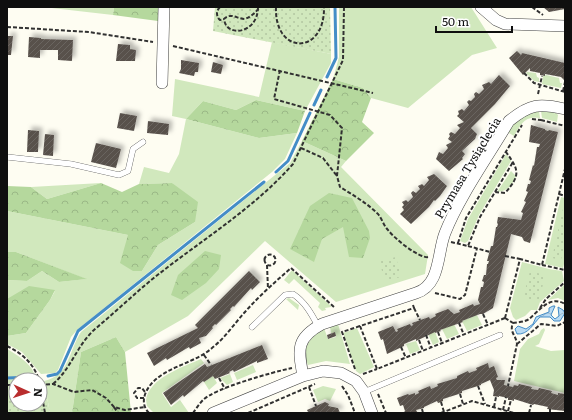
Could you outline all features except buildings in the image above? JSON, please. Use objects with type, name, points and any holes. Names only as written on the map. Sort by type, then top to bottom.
[{"type":"street","points":[[162,83],[164,7]]},
{"type":"street","points":[[481,7],[492,18],[505,24],[565,26]]},
{"type":"street","name":"Prymasa Tysiąclecia","points":[[302,372],[299,350],[302,339],[311,330],[318,326],[427,288],[433,280],[444,234],[453,214],[509,121],[522,111],[533,106],[546,104],[565,109]]},
{"type":"street","points":[[213,413],[302,372],[323,371],[341,373],[356,381],[364,392],[372,413]]},
{"type":"lane","points":[[7,157],[71,164],[119,174],[128,171],[133,149],[143,142]]},
{"type":"lane","points":[[252,327],[285,295],[293,294],[300,298],[309,309],[318,326]]},
{"type":"lane","points":[[364,392],[500,335]]},
{"type":"path","points":[[220,7],[217,13],[220,20],[230,15],[245,19],[253,15],[258,8]]},
{"type":"path","points":[[276,7],[275,18],[281,34],[289,40],[302,43],[311,40],[318,33],[322,26],[324,7]]},
{"type":"path","points":[[52,384],[61,377],[86,337],[164,270],[219,230],[282,177],[293,164],[343,60],[344,7]]},
{"type":"path","points":[[224,19],[227,27],[235,30],[245,29],[255,22],[258,8]]},
{"type":"path","points":[[7,27],[89,32],[163,44],[280,70],[373,93]]},
{"type":"path","points":[[280,70],[274,98],[330,115],[342,128],[337,176],[340,187],[363,202],[379,215],[388,231],[416,254],[425,258],[433,256]]},
{"type":"path","points":[[524,73],[534,83],[564,92],[565,82]]},
{"type":"path","points":[[538,94],[542,76]]},
{"type":"path","points":[[540,115],[541,120]]},
{"type":"path","points":[[490,252],[458,244],[466,218],[527,120],[541,120],[565,126]]},
{"type":"path","points":[[302,148],[323,158],[337,176]]},
{"type":"path","points":[[495,192],[505,193],[514,184],[518,174],[513,162],[506,152]]},
{"type":"path","points":[[468,246],[480,217],[513,162]]},
{"type":"path","points":[[542,265],[565,169]]},
{"type":"path","points":[[559,194],[565,196]]},
{"type":"path","points":[[435,287],[432,292],[460,299],[465,295],[477,248]]},
{"type":"path","points":[[267,265],[272,266],[275,264],[275,259],[273,256],[268,255],[265,258],[267,265],[268,289]]},
{"type":"path","points":[[506,256],[565,270]]},
{"type":"path","points":[[505,318],[520,259]]},
{"type":"path","points":[[149,413],[145,407],[145,394],[159,378],[182,364],[204,355],[227,334],[268,289],[291,268],[344,317]]},
{"type":"path","points":[[540,309],[546,299],[565,282]]},
{"type":"path","points":[[412,301],[420,320]]},
{"type":"path","points":[[414,308],[342,332],[357,375],[406,358],[505,318],[513,322],[524,321],[552,301],[565,304]]},
{"type":"path","points":[[483,314],[488,325]]},
{"type":"path","points":[[508,386],[517,344],[516,337],[512,333],[513,322]]},
{"type":"path","points":[[517,344],[541,324],[557,326],[565,322]]},
{"type":"path","points":[[459,323],[464,335]]},
{"type":"path","points":[[360,326],[377,369]]},
{"type":"path","points":[[438,332],[442,343]]},
{"type":"path","points":[[426,335],[431,348]]},
{"type":"path","points":[[419,340],[423,351]]},
{"type":"path","points":[[7,346],[19,352],[36,372]]},
{"type":"path","points":[[401,347],[406,358]]},
{"type":"path","points":[[204,355],[211,365]]},
{"type":"path","points":[[193,413],[204,399],[225,389],[275,371],[302,372]]},
{"type":"path","points":[[219,378],[225,389]]},
{"type":"path","points":[[48,384],[52,384],[74,392],[85,390],[97,392],[114,407],[118,413]]},
{"type":"path","points":[[248,413],[316,384]]},
{"type":"path","points":[[340,384],[348,394],[356,413]]},
{"type":"path","points":[[478,386],[485,405]]},
{"type":"path","points":[[144,398],[138,398],[134,393],[137,388],[140,388],[145,394]]},
{"type":"path","points":[[309,388],[316,406]]},
{"type":"path","points":[[460,394],[463,404]]},
{"type":"path","points":[[494,407],[496,397]]},
{"type":"path","points":[[503,410],[506,397]]},
{"type":"path","points":[[508,411],[511,400]]},
{"type":"path","points":[[441,402],[443,412],[472,401],[514,413]]},
{"type":"path","points":[[529,413],[531,405]]},
{"type":"path","points":[[114,407],[125,410],[145,407]]},
{"type":"path","points":[[422,409],[423,413]]},
{"type":"green space","points":[[43,7],[114,7],[113,15]]},
{"type":"green space","points":[[114,7],[158,7],[158,21],[113,15]]},
{"type":"green space","points":[[215,7],[330,7],[331,54],[213,31]]},
{"type":"green space","points":[[339,7],[471,7],[497,48],[472,55],[408,108],[371,98],[363,88],[333,79],[339,57]]},
{"type":"green space","points":[[272,42],[331,54],[331,63],[305,111],[256,100],[236,110],[203,101],[186,119],[172,116],[175,79],[259,97]]},
{"type":"green space","points":[[526,73],[536,73],[537,77],[539,78],[539,82],[534,81]]},
{"type":"green space","points":[[546,75],[559,78],[560,83],[562,83],[561,88],[542,84],[543,76]]},
{"type":"green space","points":[[333,79],[363,88],[371,98],[362,122],[374,133],[346,161],[302,141]]},
{"type":"green space","points":[[256,100],[305,111],[297,133],[259,138],[186,119],[203,101],[236,110]]},
{"type":"green space","points":[[539,111],[540,118],[535,117],[527,119],[514,136],[509,133],[512,124],[520,118]]},
{"type":"green space","points":[[541,111],[555,112],[558,115],[557,122],[542,118]]},
{"type":"green space","points":[[186,119],[259,138],[297,133],[285,159],[272,172],[77,330],[71,337],[58,370],[55,373],[39,372],[22,352],[7,344],[7,336],[26,333],[55,291],[7,322],[7,280],[27,281],[42,271],[59,282],[86,279],[16,252],[7,252],[7,211],[128,235],[142,271],[158,245],[195,222],[172,183],[139,184],[144,167],[169,173],[179,154]]},
{"type":"green space","points":[[302,141],[346,161],[341,167],[428,255],[425,274],[336,302],[265,241],[188,316],[125,352],[116,337],[81,352],[72,413],[50,413],[48,402],[48,380],[59,374],[64,368],[81,332],[290,163]]},
{"type":"green space","points":[[506,154],[511,161],[479,215],[468,241],[465,243],[460,241],[468,219]]},
{"type":"green space","points":[[511,171],[516,176],[513,182],[504,191],[497,192]]},
{"type":"green space","points":[[101,183],[47,199],[31,187]]},
{"type":"green space","points":[[101,183],[122,192],[139,184],[172,183],[198,202],[195,222],[158,245],[142,271],[133,271],[120,263],[128,235],[7,211],[7,186],[31,187],[47,199]]},
{"type":"green space","points":[[329,193],[352,198],[369,231],[370,238],[363,258],[349,257],[343,227],[322,239],[314,262],[290,249],[310,206]]},
{"type":"green space","points":[[561,197],[565,198],[565,260],[563,268],[545,264]]},
{"type":"green space","points":[[564,204],[565,241],[561,260],[552,258]]},
{"type":"green space","points":[[205,251],[221,255],[219,269],[206,283],[182,300],[171,295],[178,275]]},
{"type":"green space","points":[[7,252],[16,252],[87,279],[59,282],[42,271],[27,281],[7,280]]},
{"type":"green space","points":[[396,257],[401,277],[385,281],[379,261]]},
{"type":"green space","points":[[522,262],[562,271],[564,281],[540,302],[537,310],[531,310],[525,316],[516,320],[513,317],[510,308]]},
{"type":"green space","points":[[292,270],[331,307],[325,308],[326,310],[322,311],[318,307],[320,303],[294,279],[289,284],[284,280]]},
{"type":"green space","points":[[530,271],[545,275],[539,302],[523,298]]},
{"type":"green space","points":[[565,284],[565,301],[558,298],[548,300]]},
{"type":"green space","points":[[29,286],[55,290],[50,300],[26,333],[7,336],[7,299]]},
{"type":"green space","points":[[289,298],[299,305],[298,310],[286,299]]},
{"type":"green space","points":[[477,315],[482,325],[467,331],[462,321]]},
{"type":"green space","points":[[338,324],[350,364],[326,361],[308,365],[305,354],[306,348],[311,339],[324,328],[328,339],[336,337],[335,333],[331,333],[330,327]]},
{"type":"green space","points":[[454,324],[459,334],[447,339],[442,329]]},
{"type":"green space","points":[[357,328],[374,367],[360,374],[356,371],[343,333]]},
{"type":"green space","points":[[544,328],[545,330],[539,344],[535,346],[551,351],[565,350],[565,393],[514,381],[520,349],[528,339],[539,334]]},
{"type":"green space","points":[[435,332],[439,342],[433,345],[428,334]]},
{"type":"green space","points":[[116,337],[125,352],[131,413],[72,413],[81,352]]},
{"type":"green space","points":[[416,341],[420,350],[410,354],[406,344]]},
{"type":"green space","points":[[7,349],[29,365],[33,372],[8,372],[7,383]]},
{"type":"green space","points":[[201,359],[204,363],[162,393],[171,407],[180,400],[189,413],[154,413],[147,406],[146,400],[148,392],[153,385],[168,374]]},
{"type":"green space","points":[[253,365],[256,372],[237,380],[234,373]]},
{"type":"green space","points":[[230,374],[233,382],[227,385],[220,378]]},
{"type":"green space","points":[[213,376],[217,383],[209,390],[204,382]]},
{"type":"green space","points":[[7,383],[8,412],[48,412],[48,402],[50,413],[7,413]]},
{"type":"green space","points":[[323,386],[336,389],[330,401],[325,399],[318,402],[313,390]]},
{"type":"water","points":[[555,306],[551,315],[555,319],[559,316],[558,307],[565,313],[560,321],[554,321],[550,317],[540,317],[527,331],[517,334],[515,329],[518,326],[526,329],[533,324],[536,317],[549,312],[549,308]]},
{"type":"waterway","points":[[327,77],[336,58],[335,7]]},
{"type":"waterway","points":[[314,105],[321,90]]},
{"type":"waterway","points":[[276,172],[288,161],[310,113]]},
{"type":"waterway","points":[[48,376],[57,374],[60,371],[78,331],[264,182]]}]
